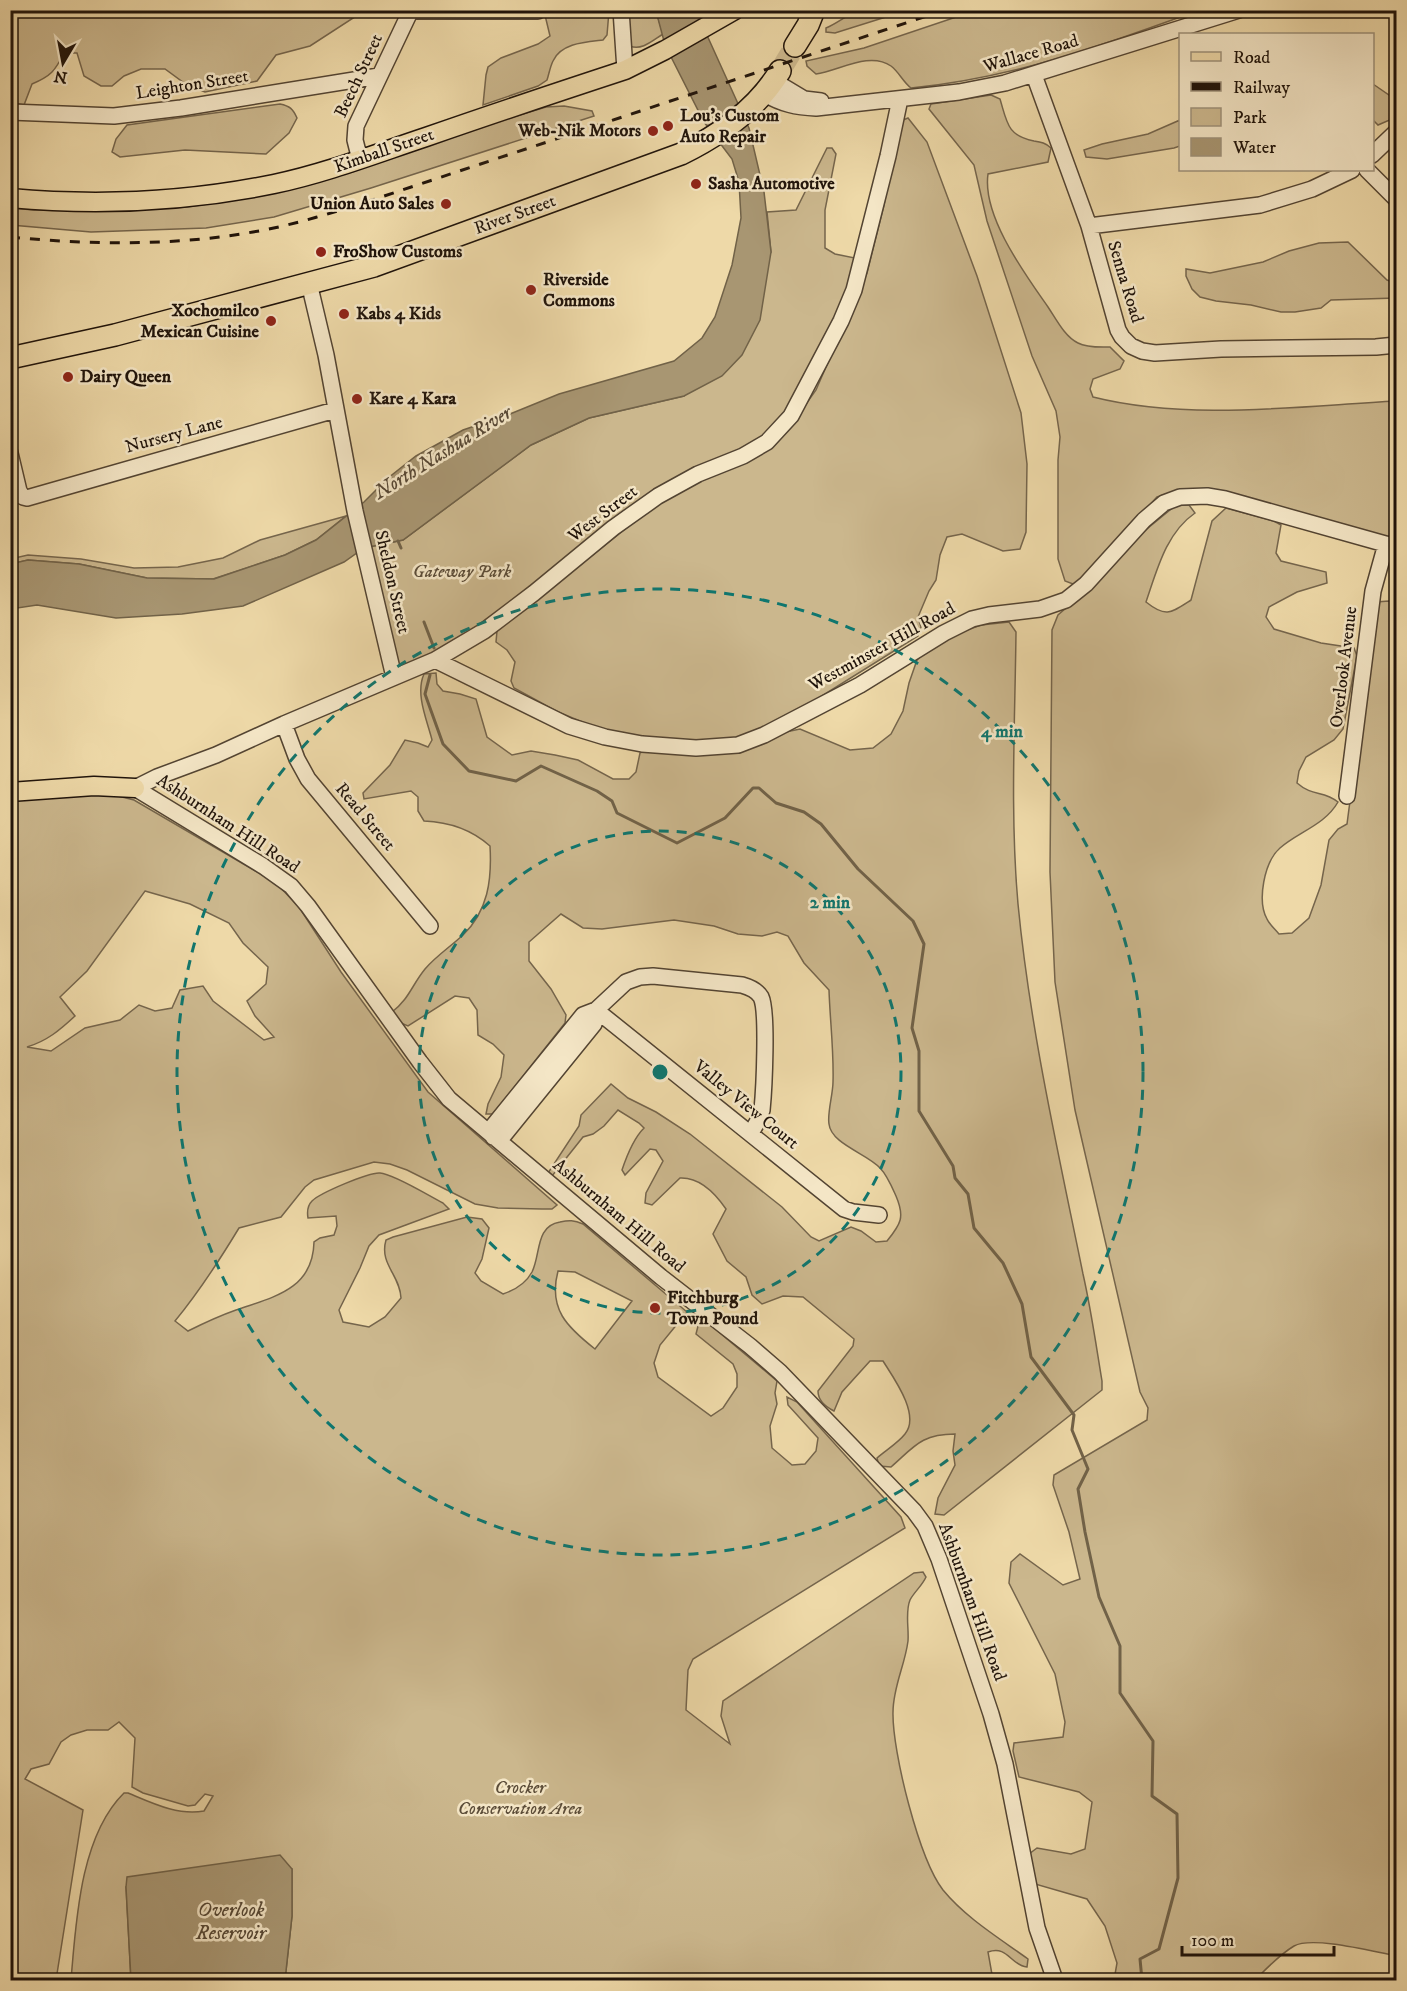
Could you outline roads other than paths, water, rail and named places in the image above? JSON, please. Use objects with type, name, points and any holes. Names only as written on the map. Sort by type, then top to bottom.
[{"type":"highway","points":[[795,46],[814,10]]},
{"type":"highway","name":"River Street","points":[[10,358],[119,334],[371,267],[409,254],[681,154],[709,140],[747,111],[773,82]]},
{"type":"main road","name":"Kimball Street","points":[[10,198],[145,202],[274,184],[360,160],[625,70],[735,10]]},
{"type":"main road","points":[[10,792],[93,786],[135,788]]},
{"type":"street","points":[[621,10],[625,70]]},
{"type":"street","name":"Wallace Road","points":[[773,82],[804,99],[820,101],[863,102],[959,92],[1034,75],[1239,10]]},
{"type":"street","points":[[411,11],[538,11]]},
{"type":"street","name":"Beech Street","points":[[360,160],[354,129],[411,11]]},
{"type":"street","name":"Senna Road","points":[[1034,75],[1089,226],[1118,330],[1126,342],[1136,349],[1155,352],[1396,345]]},
{"type":"street","name":"Leighton Street","points":[[10,111],[102,117],[379,76]]},
{"type":"street","name":"West Street","points":[[135,788],[157,777],[216,756],[284,724],[435,660],[501,618],[613,528],[658,496],[698,474],[743,456],[767,442],[791,416],[841,321],[854,290],[900,99]]},
{"type":"street","points":[[1374,153],[1396,132]]},
{"type":"street","points":[[1089,226],[1260,205],[1306,192],[1350,171]]},
{"type":"street","points":[[1368,171],[1396,199]]},
{"type":"street","name":"Sheldon Street","points":[[309,283],[326,355],[355,511],[394,677]]},
{"type":"street","name":"Nursery Lane","points":[[10,453],[18,490],[23,497],[30,497],[335,410]]},
{"type":"street","name":"Westminster Hill Road","points":[[435,660],[580,730],[619,741],[642,744],[696,748],[725,747],[738,745],[764,735],[860,685],[944,633],[972,619],[1040,609],[1066,600],[1086,584],[1150,513],[1171,499],[1198,496],[1225,499],[1391,545]]},
{"type":"street","name":"Overlook Avenue","points":[[1347,796],[1373,591],[1391,545]]},
{"type":"street","name":"Read Street","points":[[284,724],[297,759],[308,779],[430,926]]},
{"type":"street","name":"Ashburnham Hill Road","points":[[135,788],[263,866],[291,886],[308,906],[437,1084],[458,1107],[661,1277],[780,1372],[902,1497],[925,1526],[939,1559],[991,1714],[1012,1797],[1037,1928],[1055,1980]]},
{"type":"street","points":[[494,1137],[494,1126],[583,1015],[596,1010],[621,985],[639,977],[742,985],[754,990],[760,996],[764,1010],[763,1099],[760,1117],[751,1133]]},
{"type":"street","name":"Valley View Court","points":[[596,1010],[844,1209],[879,1215]]},
{"type":"water","name":"North Nashua River","points":[[656,11],[696,11],[749,128],[764,192],[771,252],[760,320],[742,355],[722,376],[684,396],[589,418],[531,445],[403,540],[364,548],[344,562],[243,606],[182,614],[116,618],[37,605],[11,609],[10,564],[28,560],[79,564],[147,578],[214,579],[285,555],[316,540],[416,456],[463,430],[559,394],[674,361],[702,338],[715,317],[732,265],[741,218],[739,182],[732,159],[704,122],[665,45]]},
{"type":"water","name":"Overlook Reservoir","points":[[280,1855],[292,1869],[292,1916],[285,1980],[131,1980],[127,1877]]},
{"type":"waterway","points":[[398,541],[401,548]]},
{"type":"waterway","points":[[424,622],[434,648]]},
{"type":"waterway","points":[[430,675],[425,694],[443,744],[469,771],[516,781],[541,766],[597,791],[612,801],[617,813],[677,843],[725,818],[753,788],[759,788],[776,803],[804,812],[821,824],[858,869],[913,921],[924,944],[912,1028],[919,1051],[919,1111],[953,1166],[955,1178],[968,1194],[974,1228],[1003,1263],[1022,1304],[1031,1357],[1074,1415],[1072,1430],[1088,1469],[1078,1489],[1085,1532],[1099,1597],[1120,1646],[1120,1693],[1153,1741],[1152,1796],[1177,1814],[1178,1878],[1159,1949],[1140,1959],[1142,1980]]},
{"type":"tunnel","points":[[780,71],[795,46]]},
{"type":"railway","points":[[10,237],[71,242],[132,243],[193,240],[266,230],[360,204],[945,10]]},
{"type":"place","name":"Lou's Custom Auto Repair","points":[[668,126]]},
{"type":"place","name":"Web-Nik Motors","points":[[653,131]]},
{"type":"place","name":"Sasha Automotive","points":[[696,184]]},
{"type":"place","name":"Union Auto Sales","points":[[446,204]]},
{"type":"place","name":"FroShow Customs","points":[[321,252]]},
{"type":"place","name":"Riverside Commons","points":[[531,290]]},
{"type":"place","name":"Kabs 4 Kids","points":[[344,314]]},
{"type":"place","name":"Xochomilco Mexican Cuisine","points":[[271,321]]},
{"type":"place","name":"Dairy Queen","points":[[68,377]]},
{"type":"place","name":"Kare 4 Kara","points":[[357,399]]},
{"type":"place","name":"Fitchburg Town Pound","points":[[655,1308]]},
{"type":"park label","name":"Gateway Park","points":[[462,572]]},
{"type":"park label","name":"Crocker Conservation Area","points":[[520,1798]]}]
